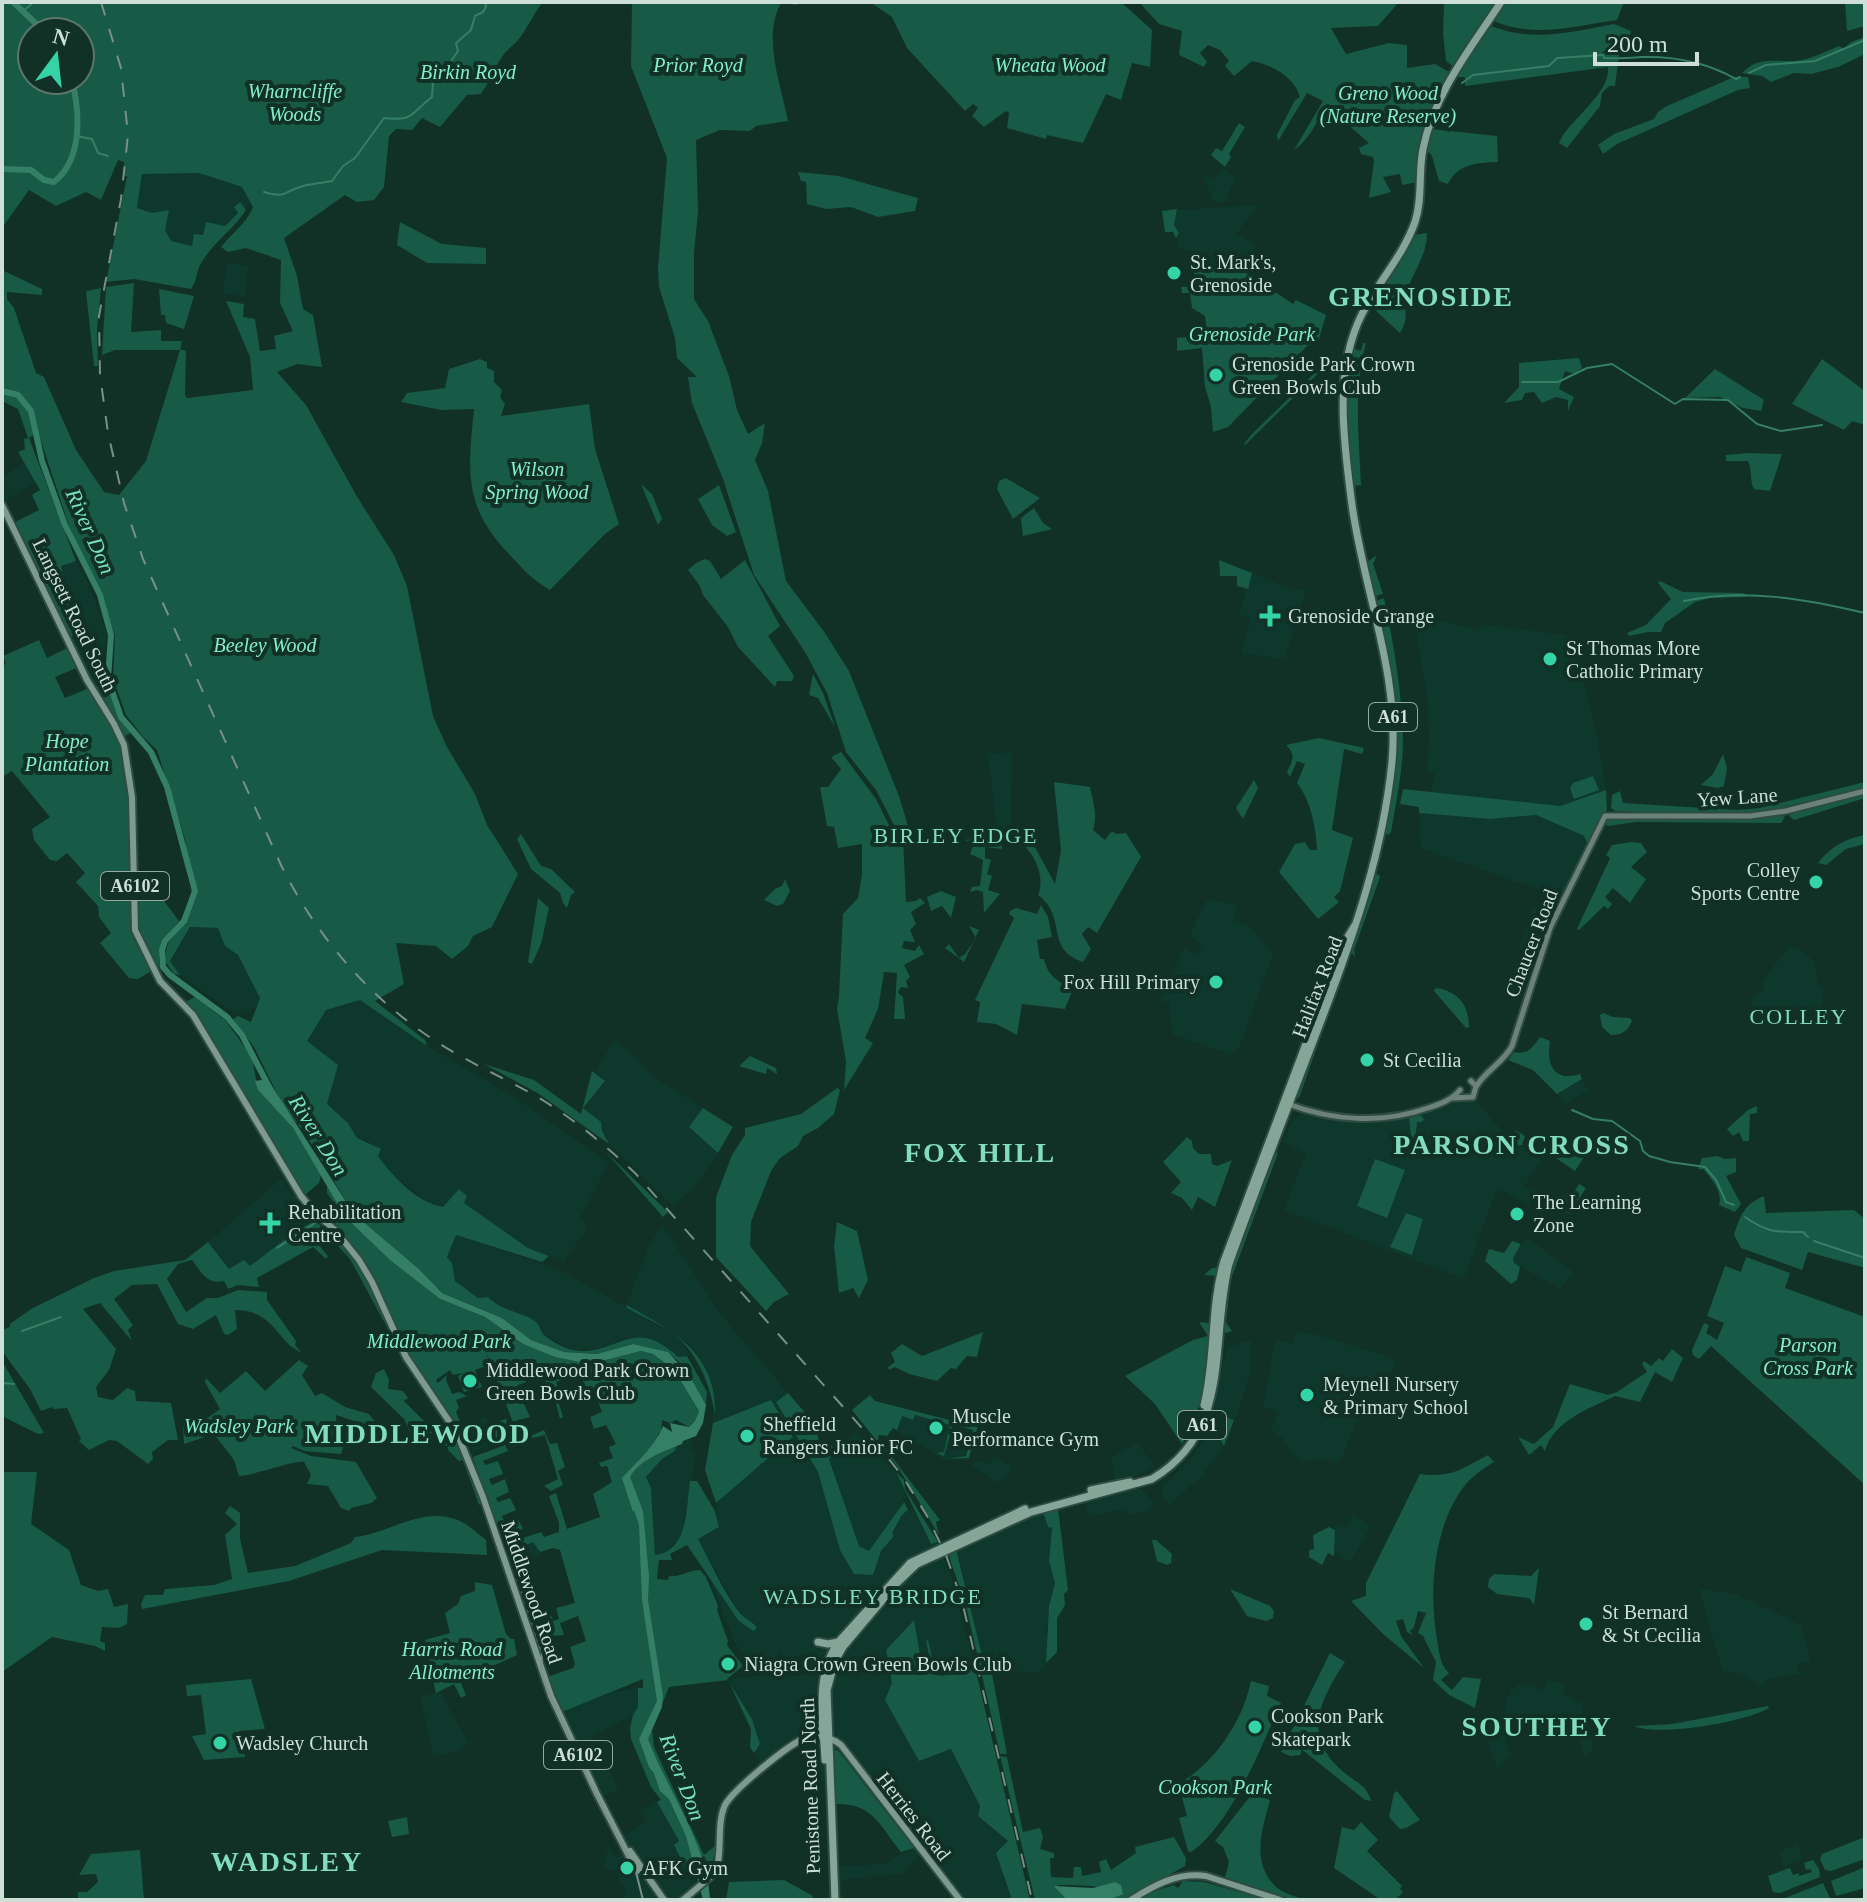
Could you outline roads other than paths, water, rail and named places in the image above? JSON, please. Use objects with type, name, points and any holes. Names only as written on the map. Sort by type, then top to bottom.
[{"type":"highway","name":"Halifax Road","points":[[955,1542],[1051,1500],[1140,1479],[1167,1463],[1188,1442],[1202,1414],[1217,1338],[1216,1298],[1224,1261],[1369,888],[1390,776],[1393,725],[1385,654],[1352,504],[1345,377],[1350,342],[1359,321],[1404,247],[1419,208],[1423,150],[1433,118],[1458,65],[1501,2]]},
{"type":"highway","name":"Penistone Road North","points":[[827,1741],[822,1684],[838,1642],[908,1568],[955,1542]]},
{"type":"highway","name":"Penistone Road North","points":[[833,1900],[827,1690],[833,1655],[908,1568]]},
{"type":"highway","points":[[818,1642],[838,1642]]},
{"type":"highway","points":[[800,1741],[823,1721]]},
{"type":"main road","name":"Langsett Road South","points":[[2,505],[87,680],[121,739],[132,797],[135,930],[138,942],[163,986],[193,1015],[301,1196],[359,1260],[392,1328]]},
{"type":"main road","name":"Yew Lane","points":[[1609,815],[1750,816],[1786,811],[1865,791]]},
{"type":"main road","name":"Chaucer Road","points":[[1476,1087],[1503,1060],[1512,1046],[1550,928],[1603,818],[1609,815]]},
{"type":"main road","points":[[1453,1098],[1462,1083],[1481,1079]]},
{"type":"main road","points":[[1287,1104],[1337,1117],[1371,1118],[1415,1112],[1453,1098],[1473,1097],[1476,1087],[1471,1081]]},
{"type":"main road","points":[[1460,1090],[1465,1098]]},
{"type":"main road","name":"Middlewood Road","points":[[392,1328],[406,1357],[463,1446],[546,1683],[587,1774],[623,1844],[638,1860],[640,1870],[664,1900]]},
{"type":"main road","points":[[684,1900],[711,1879],[718,1868],[722,1816],[728,1801],[742,1783],[800,1741],[827,1741]]},
{"type":"main road","name":"Herries Road","points":[[827,1741],[838,1743],[960,1900]]},
{"type":"main road","points":[[1131,1900],[1158,1884],[1195,1875],[1280,1900]]},
{"type":"waterway","name":"River Don","points":[[13,2],[28,16]]},
{"type":"waterway","points":[[22,12],[34,2]]},
{"type":"waterway","points":[[264,192],[281,194],[332,181],[343,166],[355,158],[384,118],[401,119],[415,112],[432,97],[433,81],[449,76],[445,70],[458,51],[456,43],[471,30],[475,16],[486,7],[485,2]]},
{"type":"waterway","points":[[1749,73],[1766,65],[1815,61],[1865,40]]},
{"type":"waterway","points":[[1462,83],[1473,75],[1549,66],[1557,58],[1603,55],[1604,58],[1678,59],[1736,79],[1740,77]]},
{"type":"waterway","name":"River Don","points":[[2,169],[31,170],[44,180],[54,182],[70,161],[75,148],[75,96]]},
{"type":"waterway","points":[[76,136],[92,139],[98,153],[108,156]]},
{"type":"waterway","points":[[1522,382],[1558,382],[1587,368],[1612,364],[1675,404],[1683,399],[1728,400],[1757,424],[1781,431],[1822,425]]},
{"type":"waterway","name":"River Don","points":[[2,391],[18,395],[31,411],[42,461],[65,525],[100,595],[111,635],[108,679],[121,717],[151,752],[167,787],[195,891],[184,921],[165,941],[163,967],[227,1017],[242,1035],[279,1106]]},
{"type":"waterway","points":[[1684,601],[1752,595],[1821,603],[1865,613]]},
{"type":"waterway","points":[[1572,1110],[1593,1119],[1612,1121],[1640,1141],[1643,1151],[1649,1156],[1705,1167],[1716,1180],[1726,1202],[1734,1205]]},
{"type":"waterway","points":[[1745,1217],[1766,1229],[1803,1232],[1808,1237]]},
{"type":"waterway","points":[[277,1248],[315,1223]]},
{"type":"waterway","points":[[1814,1241],[1865,1258]]},
{"type":"waterway","points":[[22,1331],[61,1317]]},
{"type":"waterway","points":[[2,1383],[14,1384]]},
{"type":"tram line","points":[[515,1569],[542,1653],[541,1672],[547,1689],[591,1785],[636,1872],[643,1900]]},
{"type":"railway","points":[[101,2],[121,68],[128,135],[121,199],[99,316],[100,375],[108,433],[124,503],[143,559],[281,865],[328,941],[389,1006],[449,1050],[565,1115],[635,1173],[903,1477],[946,1555],[962,1601],[1032,1900]]},
{"type":"place","name":"St. Mark's, Grenoside","points":[[1174,273]]},
{"type":"place","name":"Grenoside Park Crown Green Bowls Club","points":[[1216,375]]},
{"type":"place","name":"Grenoside Grange","points":[[1270,616]]},
{"type":"place","name":"St Thomas More Catholic Primary","points":[[1550,659]]},
{"type":"place","name":"Colley Sports Centre","points":[[1816,882]]},
{"type":"place","name":"Fox Hill Primary","points":[[1216,982]]},
{"type":"place","name":"St Cecilia","points":[[1367,1060]]},
{"type":"place","name":"The Learning Zone","points":[[1517,1214]]},
{"type":"place","name":"Rehabilitation Centre","points":[[270,1223]]},
{"type":"place","name":"Middlewood Park Crown Green Bowls Club","points":[[470,1381]]},
{"type":"place","name":"Meynell Nursery & Primary School","points":[[1307,1395]]},
{"type":"place","name":"Muscle Performance Gym","points":[[936,1428]]},
{"type":"place","name":"Sheffield Rangers Junior FC","points":[[747,1436]]},
{"type":"place","name":"St Bernard & St Cecilia","points":[[1586,1624]]},
{"type":"place","name":"Niagra Crown Green Bowls Club","points":[[728,1664]]},
{"type":"place","name":"Cookson Park Skatepark","points":[[1255,1727]]},
{"type":"place","name":"Wadsley Church","points":[[220,1743]]},
{"type":"place","name":"AFK Gym","points":[[627,1868]]},
{"type":"district","name":"GRENOSIDE","points":[[1421,296]]},
{"type":"district","name":"BIRLEY EDGE","points":[[956,835]]},
{"type":"district","name":"COLLEY","points":[[1799,1016]]},
{"type":"district","name":"PARSON CROSS","points":[[1512,1144]]},
{"type":"district","name":"FOX HILL","points":[[980,1152]]},
{"type":"district","name":"MIDDLEWOOD","points":[[418,1433]]},
{"type":"district","name":"WADSLEY BRIDGE","points":[[873,1596]]},
{"type":"district","name":"SOUTHEY","points":[[1537,1726]]},
{"type":"district","name":"WADSLEY","points":[[287,1861]]},
{"type":"park label","name":"Prior Royd","points":[[698,65]]},
{"type":"park label","name":"Wheata Wood","points":[[1050,65]]},
{"type":"park label","name":"Birkin Royd","points":[[468,72]]},
{"type":"park label","name":"Wharncliffe Woods","points":[[295,102]]},
{"type":"park label","name":"Greno Wood (Nature Reserve)","points":[[1388,104]]},
{"type":"park label","name":"Grenoside Park","points":[[1252,334]]},
{"type":"park label","name":"Wilson Spring Wood","points":[[537,480]]},
{"type":"park label","name":"Beeley Wood","points":[[265,645]]},
{"type":"park label","name":"Hope Plantation","points":[[67,752]]},
{"type":"park label","name":"Middlewood Park","points":[[439,1341]]},
{"type":"park label","name":"Parson Cross Park","points":[[1808,1356]]},
{"type":"park label","name":"Wadsley Park","points":[[239,1426]]},
{"type":"park label","name":"Harris Road Allotments","points":[[452,1660]]},
{"type":"park label","name":"Cookson Park","points":[[1215,1787]]}]
